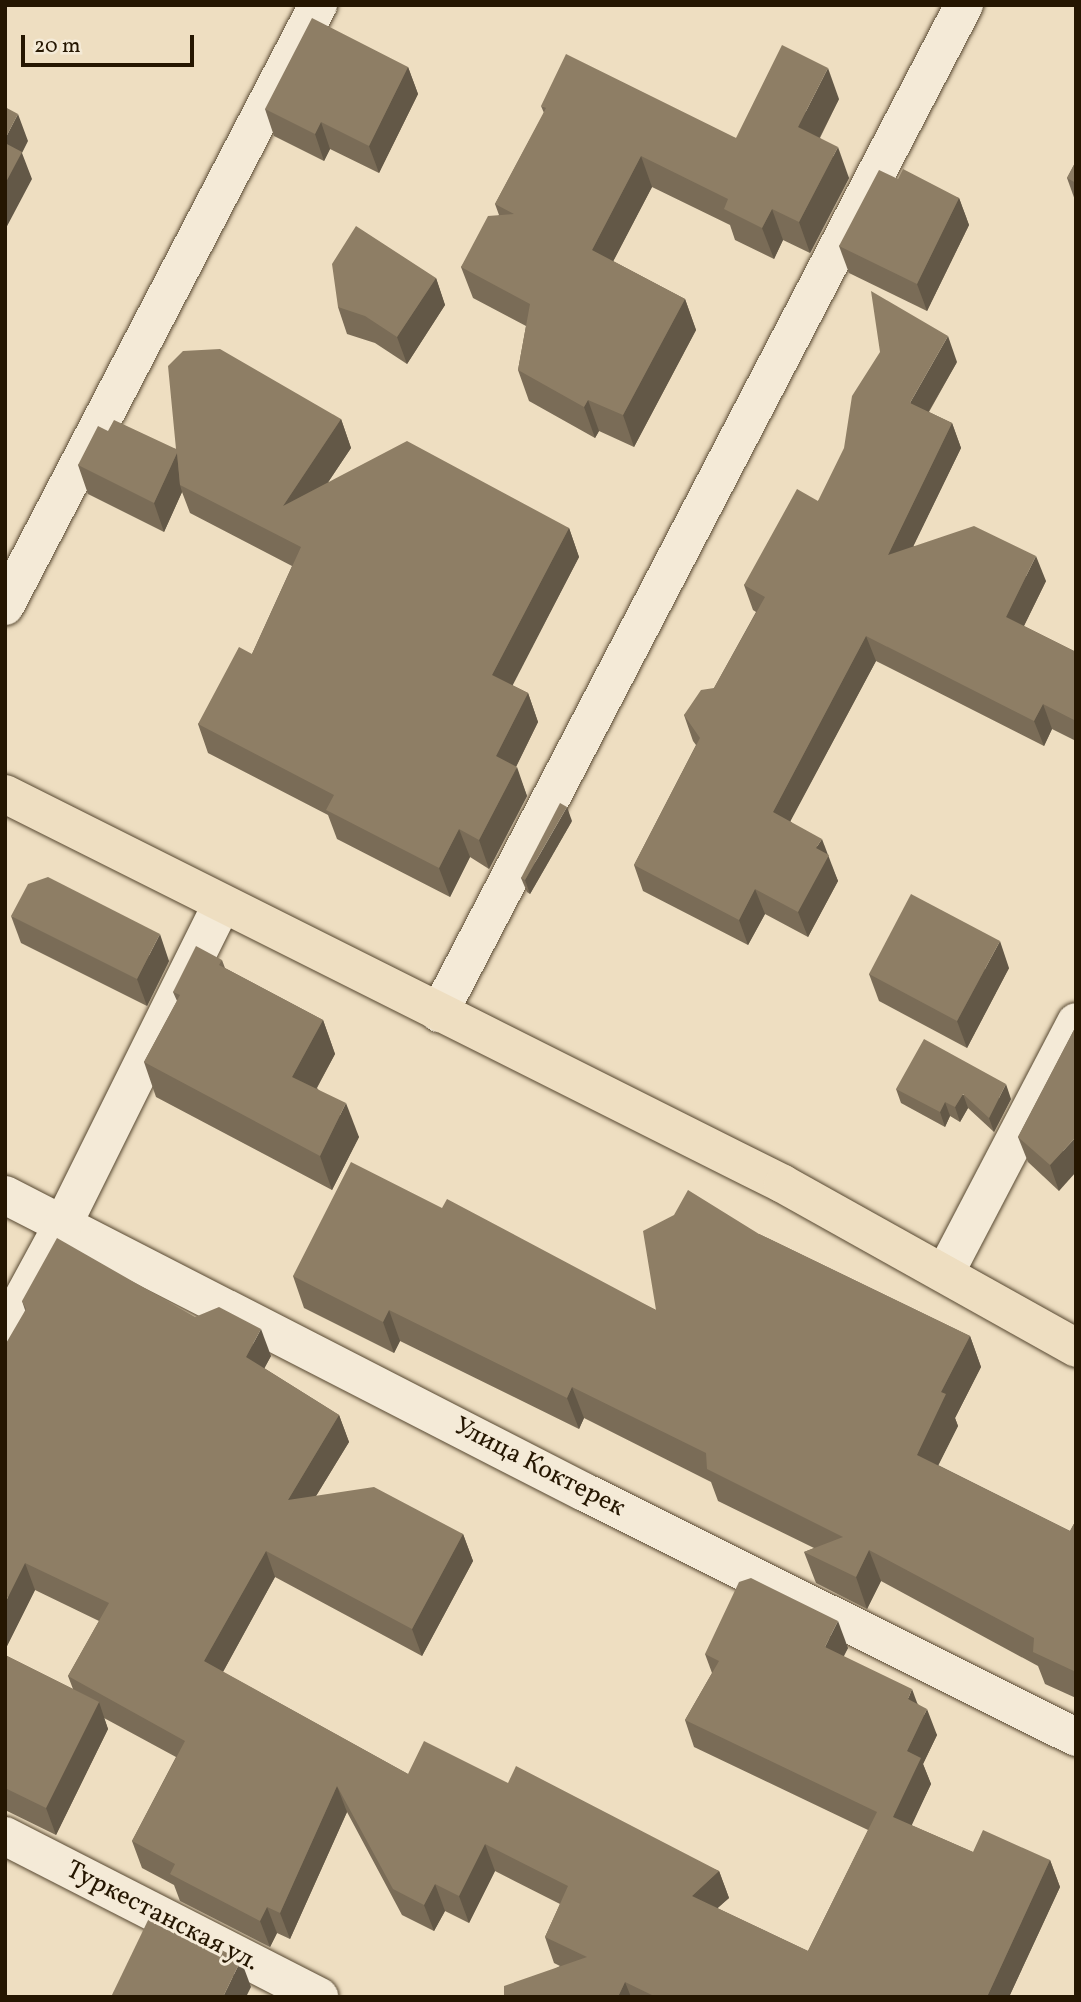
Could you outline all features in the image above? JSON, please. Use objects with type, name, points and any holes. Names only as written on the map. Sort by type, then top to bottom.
[{"type":"main road","points":[[5,794],[783,1184],[1076,1348]]},
{"type":"street","points":[[5,606],[318,5]]},
{"type":"street","points":[[439,1013],[964,5]]},
{"type":"street","points":[[5,1331],[64,1224],[222,904]]},
{"type":"street","points":[[945,1273],[1076,1022]]},
{"type":"street","name":"Улица Коктерек","points":[[5,1195],[583,1492],[1076,1737]]},
{"type":"street","name":"Туркестанская ул.","points":[[5,1836],[319,1997]]},
{"type":"building","points":[[312,18],[408,67],[369,146],[321,122],[315,134],[265,109]]},
{"type":"building","points":[[782,45],[828,68],[798,127],[838,147],[799,222],[772,209],[762,228],[724,209],[728,199],[641,156],[592,250],[685,299],[623,415],[588,400],[584,407],[518,370],[530,304],[461,267],[488,216],[514,214],[495,204],[546,108],[541,106],[566,54],[736,138]]},
{"type":"building","points":[[5,107],[18,114],[5,139]]},
{"type":"building","points":[[5,143],[22,152],[5,184]]},
{"type":"building","points":[[1076,161],[1076,183],[1067,178]]},
{"type":"building","points":[[903,169],[959,198],[917,284],[839,246],[879,170],[898,179]]},
{"type":"building","points":[[356,226],[436,278],[397,337],[365,316],[338,307],[332,264]]},
{"type":"building","points":[[871,291],[948,336],[910,403],[952,423],[888,555],[974,526],[1036,556],[1006,617],[1076,652],[1076,721],[1043,704],[1034,721],[866,636],[773,812],[822,839],[816,848],[829,855],[798,912],[755,889],[739,920],[634,865],[700,738],[684,715],[701,690],[714,688],[765,597],[744,585],[797,489],[818,501],[844,448],[852,396],[880,352]]},
{"type":"building","points":[[220,349],[341,419],[283,506],[407,441],[569,528],[492,675],[528,693],[496,756],[517,767],[479,840],[459,829],[439,868],[326,810],[334,795],[198,724],[239,647],[252,654],[301,547],[180,485],[177,453],[154,503],[78,465],[98,426],[108,431],[114,420],[176,449],[168,366],[183,351]]},
{"type":"building","points":[[560,803],[567,807],[525,880],[521,878]]},
{"type":"building","points":[[48,877],[160,934],[137,979],[11,916],[28,884]]},
{"type":"building","points":[[911,894],[1000,941],[957,1021],[869,974]]},
{"type":"building","points":[[196,946],[222,960],[219,965],[323,1020],[292,1077],[346,1103],[320,1156],[144,1062],[180,995],[173,992]]},
{"type":"building","points":[[1076,1026],[1076,1137],[1050,1165],[1018,1137]]},
{"type":"building","points":[[924,1039],[1006,1084],[989,1118],[963,1094],[955,1107],[945,1102],[940,1112],[896,1089]]},
{"type":"building","points":[[351,1162],[442,1208],[447,1199],[656,1310],[643,1231],[674,1215],[688,1190],[759,1234],[970,1336],[941,1392],[946,1394],[917,1455],[1070,1531],[1076,1520],[1076,1672],[1033,1652],[1034,1638],[869,1550],[856,1577],[804,1552],[843,1537],[707,1469],[706,1453],[572,1387],[567,1398],[389,1310],[383,1322],[293,1276]]},
{"type":"building","points":[[57,1238],[195,1317],[219,1307],[261,1329],[246,1357],[339,1415],[288,1500],[374,1487],[463,1534],[412,1629],[266,1551],[204,1661],[408,1774],[424,1741],[508,1783],[516,1766],[719,1871],[692,1896],[808,1951],[877,1812],[685,1720],[719,1661],[705,1654],[739,1582],[751,1578],[838,1621],[825,1647],[912,1689],[908,1699],[927,1709],[907,1751],[921,1758],[893,1817],[973,1852],[983,1830],[1050,1860],[987,1997],[656,1997],[625,1982],[618,1997],[504,1997],[504,1986],[587,1957],[545,1937],[568,1886],[485,1844],[459,1896],[435,1884],[424,1905],[393,1889],[337,1786],[280,1913],[267,1907],[260,1921],[170,1874],[175,1864],[132,1841],[185,1741],[68,1676],[109,1603],[25,1563],[5,1603],[5,1345],[26,1309],[22,1301]]},
{"type":"building","points":[[5,1655],[99,1702],[46,1808],[5,1788]]},
{"type":"building","points":[[151,1914],[241,1960],[223,1997],[111,1997]]}]
